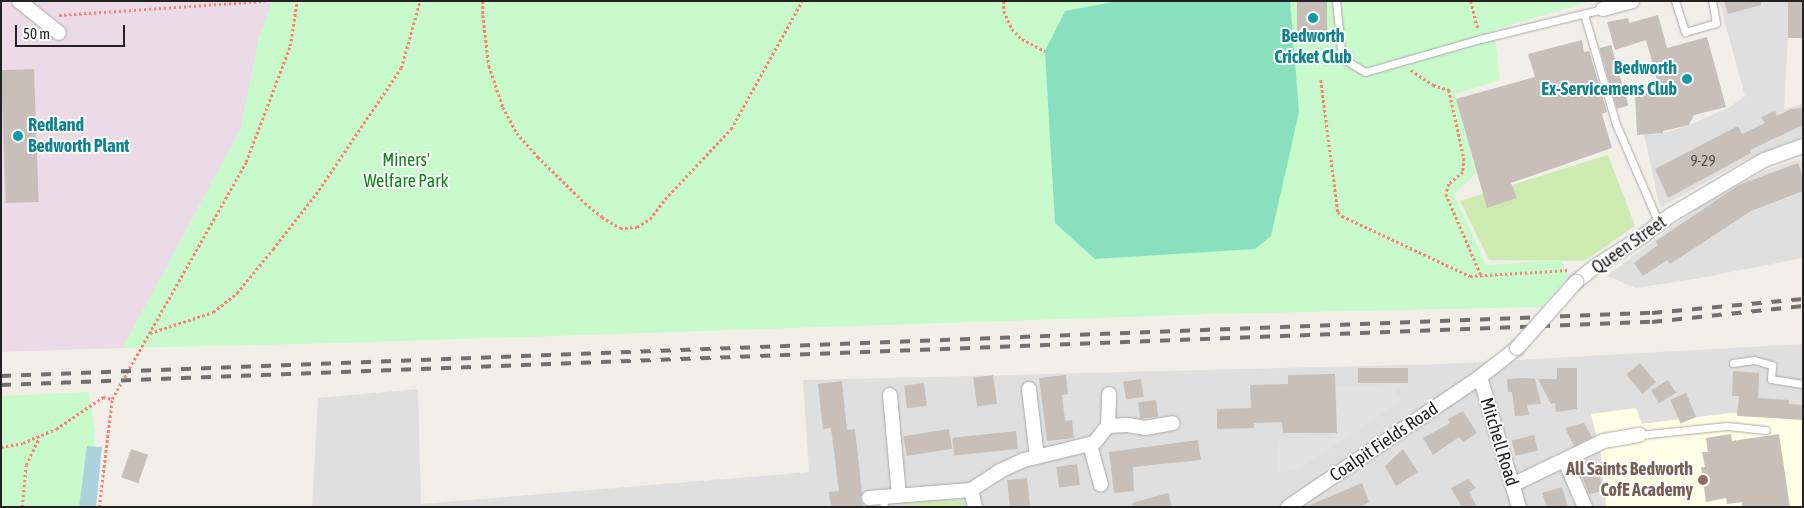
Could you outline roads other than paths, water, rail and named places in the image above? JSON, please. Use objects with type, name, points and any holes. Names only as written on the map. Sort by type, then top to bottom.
[{"type":"street","points":[[19,1],[59,33]]},
{"type":"street","points":[[1602,9],[1632,1]]},
{"type":"street","name":"Queen Street","points":[[1480,377],[1517,348],[1572,276],[1596,266],[1659,224],[1764,160],[1803,146]]},
{"type":"street","name":"Mitchell Road","points":[[1480,377],[1519,507]]},
{"type":"street","name":"Coalpit Fields Road","points":[[1288,507],[1480,377]]},
{"type":"street","points":[[1029,389],[1037,457]]},
{"type":"street","points":[[879,500],[898,496],[971,490],[1000,471],[1037,457],[1094,443],[1108,426],[1109,394]]},
{"type":"street","points":[[890,395],[898,496]]},
{"type":"street","points":[[1108,426],[1128,425],[1145,428],[1174,423]]},
{"type":"street","points":[[1512,485],[1604,441],[1639,435]]},
{"type":"street","points":[[1090,444],[1101,485]]},
{"type":"street","points":[[1565,461],[1585,507]]},
{"type":"street","points":[[971,490],[975,507]]},
{"type":"lane","points":[[1336,1],[1342,58],[1365,72],[1480,38],[1602,9]]},
{"type":"lane","points":[[1676,1],[1685,32],[1716,23],[1712,1]]},
{"type":"lane","points":[[1584,14],[1616,124],[1659,224]]},
{"type":"lane","points":[[1733,363],[1754,360],[1772,365],[1771,379],[1803,384]]},
{"type":"lane","points":[[1639,435],[1727,426],[1766,430]]},
{"type":"water","points":[[87,446],[102,447],[96,507],[79,507]]},
{"type":"railway","points":[[1,376],[1652,313],[1803,299]]},
{"type":"railway","points":[[1,385],[1652,322],[1803,306]]},
{"type":"place","name":"Bedworth Cricket Club","points":[[1313,18]]},
{"type":"place","name":"Bedworth Ex-Servicemens Club","points":[[1687,79]]},
{"type":"place","name":"Redland Bedworth Plant","points":[[18,136]]},
{"type":"place","name":"All Saints Bedworth CofE Academy","points":[[1703,480]]},
{"type":"park label","name":"Miners' Welfare Park","points":[[406,171]]}]
